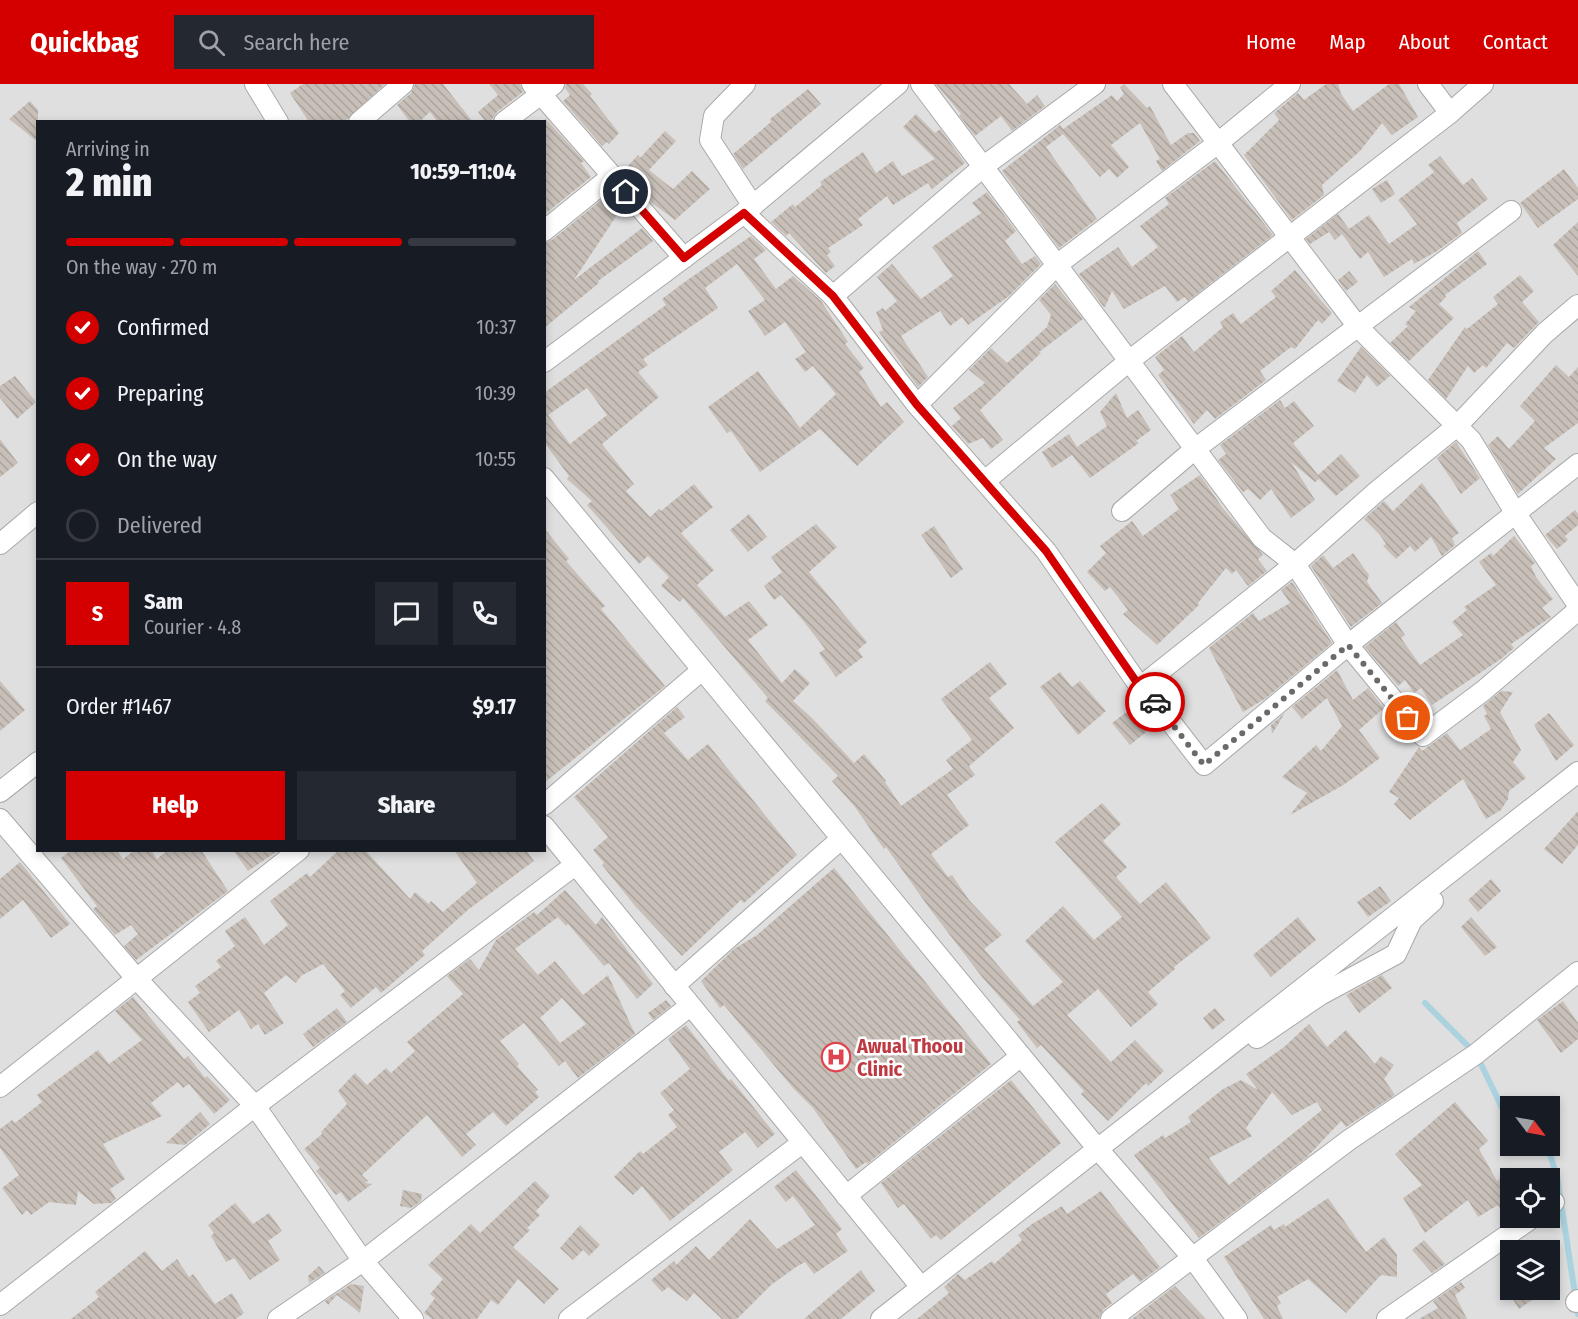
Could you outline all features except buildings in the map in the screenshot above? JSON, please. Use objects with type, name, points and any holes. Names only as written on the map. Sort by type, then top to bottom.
[{"type":"street","points":[[255,84],[277,120]]},
{"type":"street","points":[[361,120],[403,84]]},
{"type":"street","points":[[746,84],[714,116],[710,140],[749,210],[833,296],[917,405],[986,480],[1046,551],[1140,687],[1153,699],[1204,765],[1348,645],[1578,464]]},
{"type":"street","points":[[546,361],[749,210],[898,84]]},
{"type":"street","points":[[921,84],[1262,538],[1295,564],[1348,645],[1424,736],[1483,691],[1578,610]]},
{"type":"street","points":[[833,296],[984,166],[1095,84]]},
{"type":"street","points":[[1173,84],[1359,328],[1471,440],[1516,514],[1578,605]]},
{"type":"street","points":[[917,405],[1058,264],[1218,143],[1290,84]]},
{"type":"street","points":[[1428,84],[1450,113]]},
{"type":"street","points":[[986,480],[1129,361],[1450,113],[1483,84]]},
{"type":"street","points":[[506,120],[542,87],[612,176],[684,258]]},
{"type":"street","points":[[546,229],[612,176]]},
{"type":"street","points":[[1122,511],[1195,449],[1512,211]]},
{"type":"street","points":[[1140,687],[1295,564],[1376,492],[1458,425],[1545,333],[1578,305]]},
{"type":"street","points":[[546,480],[1097,1148],[1192,1257],[1237,1319]]},
{"type":"street","points":[[0,544],[36,514]]},
{"type":"street","points":[[546,803],[702,670]]},
{"type":"street","points":[[0,792],[36,764]]},
{"type":"street","points":[[1097,1148],[1320,995],[1396,954],[1412,920],[1578,773]]},
{"type":"street","points":[[881,1319],[1578,773]]},
{"type":"street","points":[[0,819],[136,978],[255,1106],[363,1261],[413,1319]]},
{"type":"street","points":[[546,829],[921,1287]]},
{"type":"street","points":[[674,986],[841,839]]},
{"type":"street","points":[[0,1087],[295,852]]},
{"type":"street","points":[[10,1319],[0,1306],[255,1106],[575,865]]},
{"type":"street","points":[[1111,1319],[1349,1140],[1476,1053],[1578,972]]},
{"type":"street","points":[[278,1319],[363,1261],[690,1006]]},
{"type":"street","points":[[846,1196],[1021,1056]]},
{"type":"street","points":[[569,1319],[802,1143]]},
{"type":"street","points":[[1387,1319],[1518,1228]]},
{"type":"shaded area","points":[[0,84],[1578,84],[1578,1319],[0,1319]]},
{"type":"waterway","points":[[1425,1003],[1476,1054],[1500,1103]]},
{"type":"waterway","points":[[1550,1156],[1557,1176],[1578,1314]]},
{"type":"way so far","points":[[1155,702],[1204,765],[1348,645],[1408,718]]},
{"type":"place","name":"Awual Thoou Clinic","points":[[836,1057]]},
{"type":"route","points":[[626,192],[684,258],[744,213],[833,296],[917,405],[986,480],[1046,551],[1140,687],[1155,702]]}]
